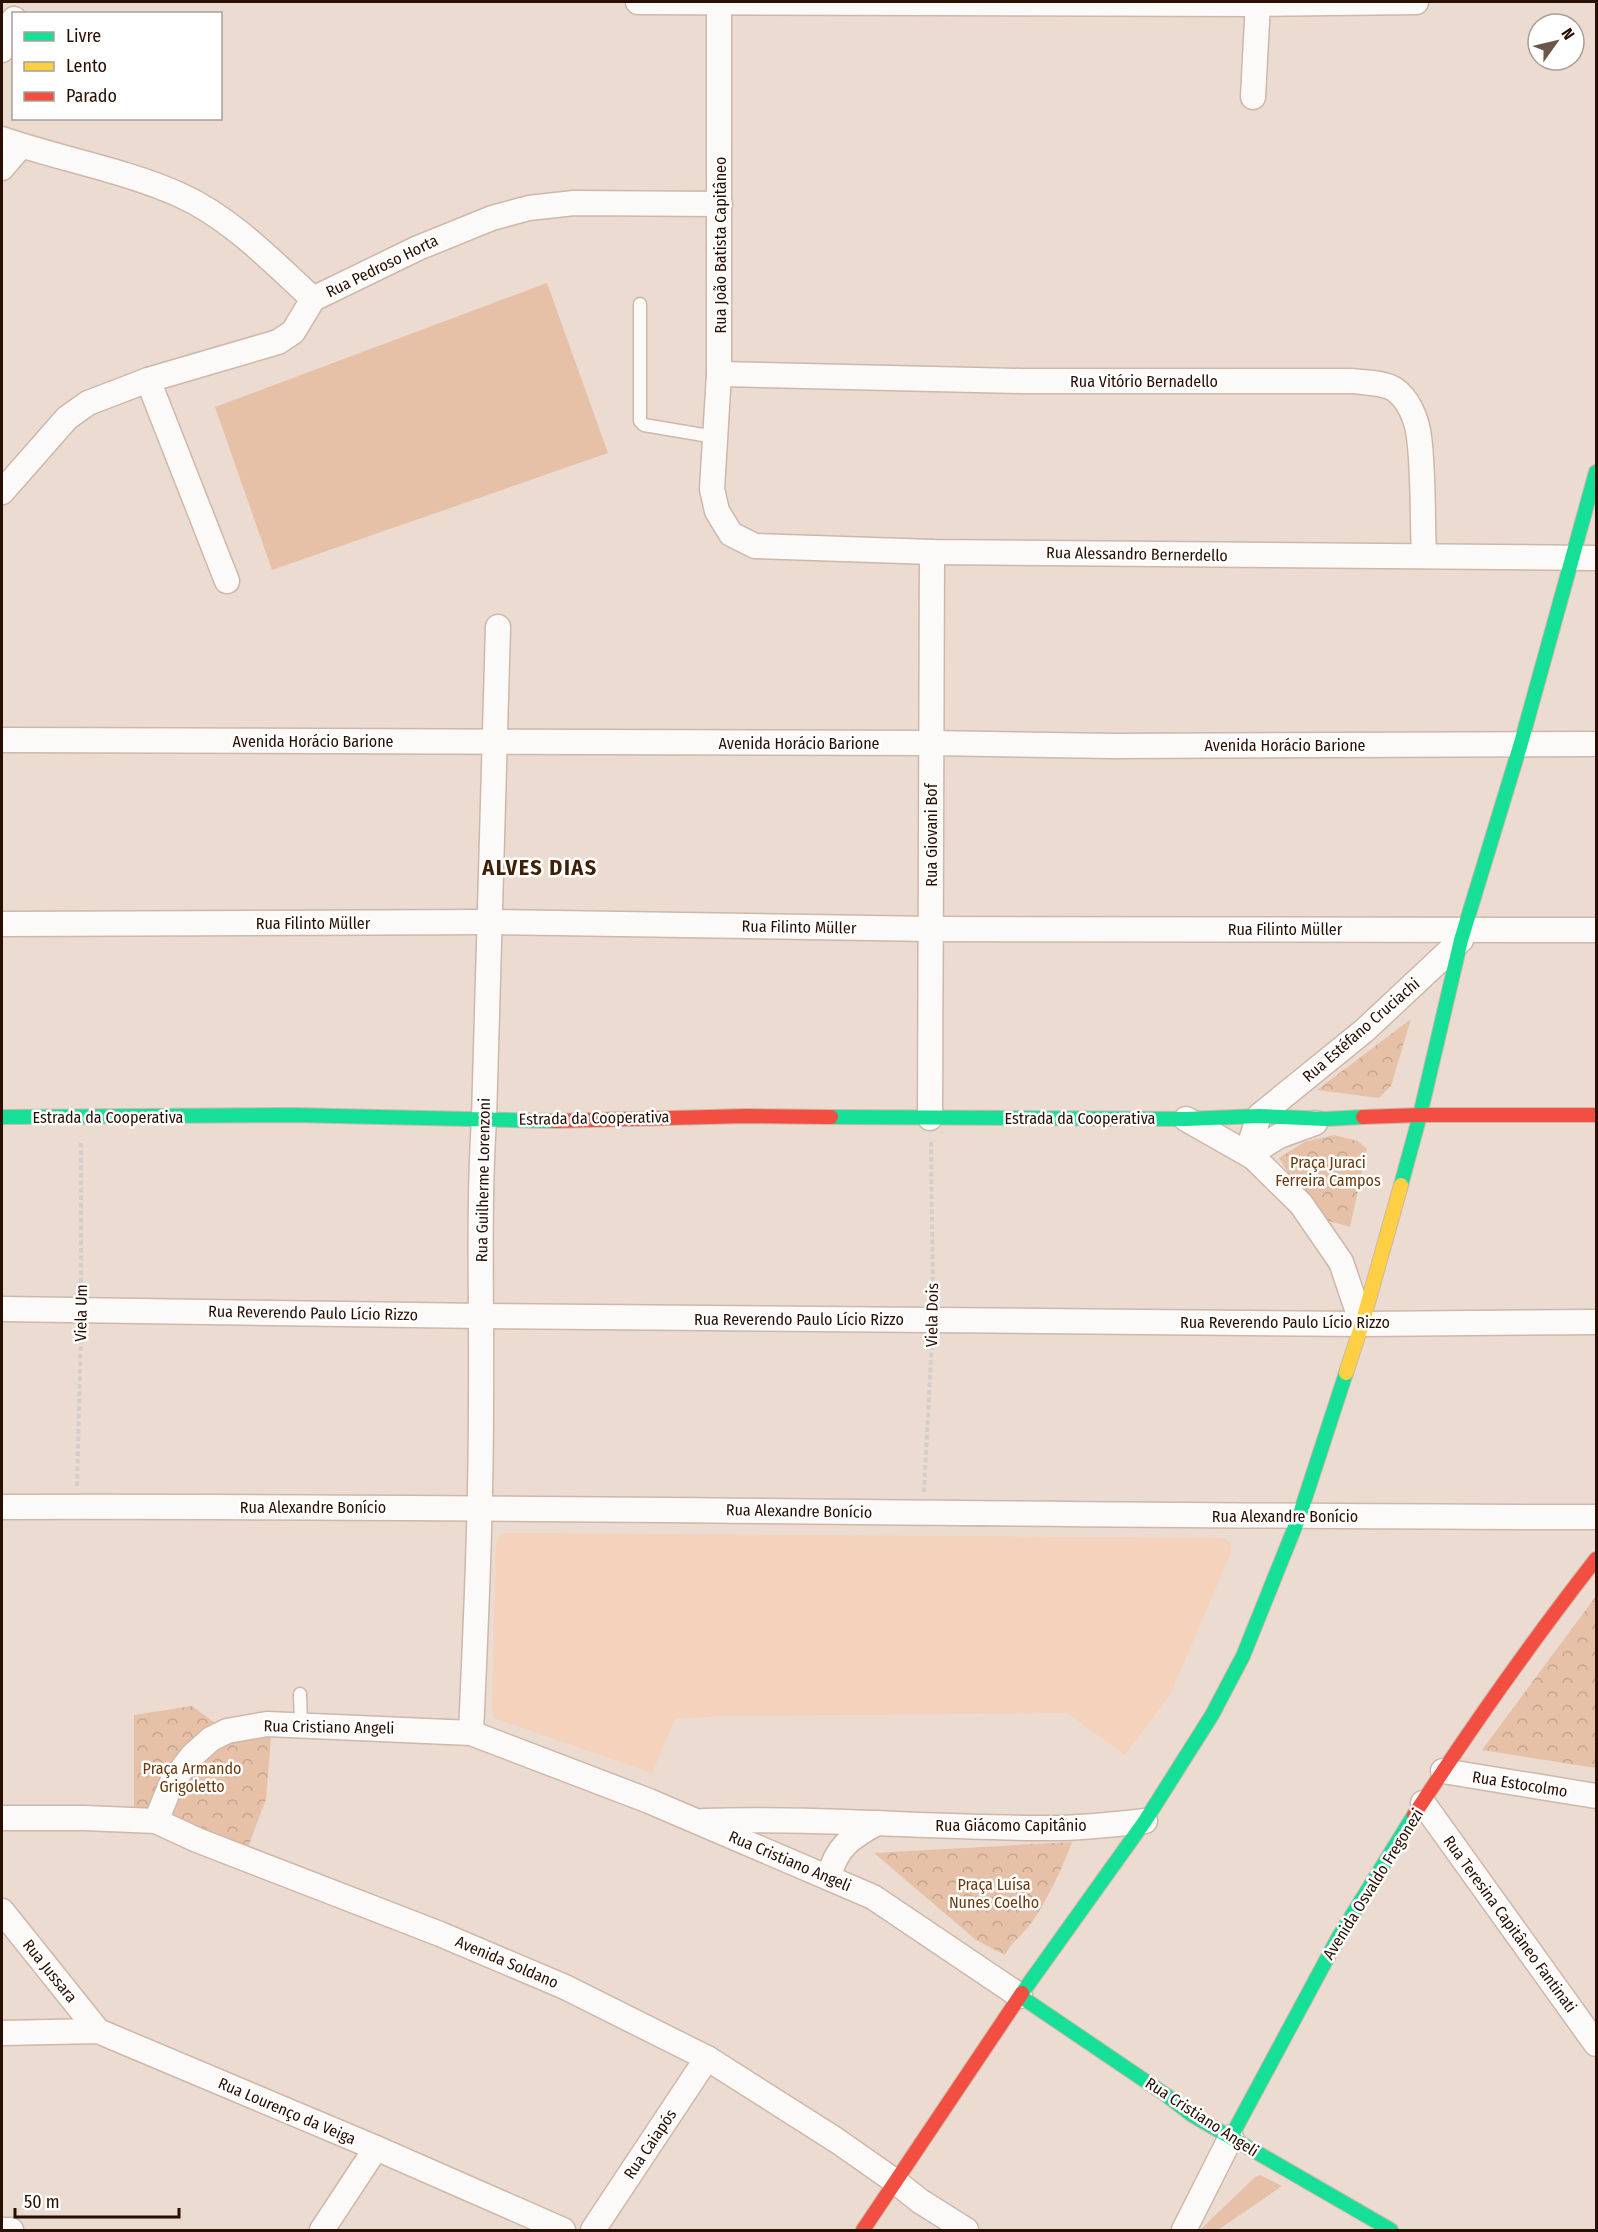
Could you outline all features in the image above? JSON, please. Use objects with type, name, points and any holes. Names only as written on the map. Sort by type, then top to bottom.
[{"type":"street","points":[[638,2],[1416,2]]},
{"type":"street","name":"Rua João Batista Capitâneo","points":[[712,489],[719,374],[719,2]]},
{"type":"street","points":[[1253,98],[1258,3]]},
{"type":"street","points":[[2,50],[12,24]]},
{"type":"street","points":[[2,168],[11,142],[144,182],[181,196],[211,212],[236,231],[313,299]]},
{"type":"street","name":"Rua Pedroso Horta","points":[[2,492],[67,418],[88,402],[148,380],[278,342],[293,332],[313,299],[454,232],[529,208],[574,202],[720,204]]},
{"type":"street","name":"Rua Vitório Bernadello","points":[[719,374],[1022,381],[1353,381],[1380,384],[1394,389],[1405,399],[1412,412],[1419,435],[1424,556]]},
{"type":"street","points":[[148,380],[227,581]]},
{"type":"street","points":[[863,2230],[1020,1996],[1145,1821],[1212,1715],[1243,1656],[1299,1517],[1362,1324],[1420,1115],[1464,935],[1521,744],[1585,558],[1596,472]]},
{"type":"street","name":"Rua Alessandro Bernerdello","points":[[712,489],[717,511],[731,534],[755,546],[932,552],[1585,558]]},
{"type":"street","name":"Rua Giovani Bof","points":[[930,1118],[932,552]]},
{"type":"street","name":"Rua Guilherme Lorenzoni","points":[[471,1732],[481,1507],[480,1182],[484,1119],[498,627]]},
{"type":"street","name":"Avenida Horácio Barione","points":[[2,740],[931,743],[1114,746],[1596,744]]},
{"type":"street","name":"Rua Filinto Müller","points":[[2,924],[489,922],[1464,935],[1596,930]]},
{"type":"street","name":"Rua Estéfano Cruciachi","points":[[1259,1116],[1365,1030],[1464,935]]},
{"type":"street","name":"Estrada da Cooperativa","points":[[2,1117],[293,1115],[536,1121],[747,1116],[1186,1119],[1259,1116],[1326,1119],[1420,1115],[1596,1115]]},
{"type":"street","points":[[1259,1116],[1252,1137],[1253,1154],[1300,1204],[1341,1262],[1362,1324]]},
{"type":"street","name":"Estrada da Cooperativa","points":[[1186,1119],[1253,1154],[1279,1136],[1326,1119]]},
{"type":"street","name":"Rua Reverendo Paulo Lício Rizzo","points":[[2,1309],[1362,1324],[1596,1322]]},
{"type":"street","name":"Rua Alexandre Bonício","points":[[2,1507],[481,1507],[1299,1517],[1596,1516]]},
{"type":"street","name":"Avenida Osvaldo Fregonezi","points":[[1184,2230],[1231,2137],[1338,1938],[1374,1878],[1443,1771],[1563,1601],[1596,1559]]},
{"type":"street","name":"Rua Cristiano Angeli","points":[[156,1821],[172,1782],[192,1756],[211,1740],[227,1731],[267,1724],[471,1732],[627,1792],[873,1897],[1166,2095],[1192,2115],[1391,2230]]},
{"type":"street","name":"Rua Estocolmo","points":[[1443,1771],[1596,1796]]},
{"type":"street","name":"Rua Teresina Capitâneo Fantinati","points":[[1423,1803],[1596,2044]]},
{"type":"street","name":"Avenida Soldano","points":[[2,1818],[156,1821],[207,1844],[440,1934],[565,1987],[707,2058],[792,2111],[920,2201],[966,2230]]},
{"type":"street","name":"Rua Giácomo Capitânio","points":[[696,1822],[804,1820],[1065,1828],[1145,1821]]},
{"type":"street","points":[[830,1878],[835,1856],[852,1838],[877,1823]]},
{"type":"street","name":"Rua Jussara","points":[[2,1911],[98,2031]]},
{"type":"street","name":"Rua Lourenço da Veiga","points":[[2,2033],[98,2031],[376,2148],[563,2230]]},
{"type":"street","name":"Rua Caiapós","points":[[593,2230],[707,2058]]},
{"type":"street","points":[[322,2230],[376,2148]]},
{"type":"street","points":[[2,2230],[11,2230]]},
{"type":"lane","points":[[640,304],[640,421],[644,426],[716,437]]},
{"type":"lane","points":[[300,1694],[301,1725]]},
{"type":"path","name":"Viela Um","points":[[76,1507],[81,1309],[81,1118]]},
{"type":"path","name":"Viela Dois","points":[[922,1512],[933,1320],[930,1118]]},
{"type":"shaded area","points":[[505,1533],[1224,1538],[1230,1542],[1232,1550],[1170,1695],[1125,1755],[1067,1713],[721,1716],[675,1719],[652,1773],[494,1718],[492,1710],[496,1543]]},
{"type":"green space","points":[[547,283],[608,453],[272,570],[215,407]]},
{"type":"green space","points":[[1411,1019],[1391,1086],[1379,1098],[1317,1090]]},
{"type":"green space","name":"Praça Juraci Ferreira Campos","points":[[1334,1135],[1358,1141],[1367,1149],[1350,1227],[1318,1218],[1279,1158],[1304,1142]]},
{"type":"green space","points":[[1596,1596],[1596,1768],[1482,1750]]},
{"type":"green space","name":"Praça Armando Grigoletto","points":[[192,1706],[230,1734],[271,1737],[266,1799],[242,1863],[134,1820],[134,1715]]},
{"type":"green space","name":"Praça Luísa Nunes Coelho","points":[[1072,1842],[1041,1907],[1005,1955],[976,1940],[874,1853]]},
{"type":"green space","points":[[1260,2175],[1282,2186],[1218,2230],[1200,2230],[1255,2177]]},
{"type":"traffic: fast","points":[[1401,1185],[1420,1115],[1461,940],[1521,743],[1596,472]]},
{"type":"traffic: fast","points":[[2,1117],[293,1115],[554,1121]]},
{"type":"traffic: fast","points":[[831,1117],[1186,1119],[1259,1116],[1326,1119],[1363,1117]]},
{"type":"traffic: fast","points":[[1022,1993],[1145,1821],[1212,1715],[1243,1656],[1299,1517],[1346,1373]]},
{"type":"traffic: fast","points":[[1231,2137],[1338,1938],[1414,1815]]},
{"type":"traffic: fast","points":[[1020,1996],[1192,2115],[1391,2230]]},
{"type":"traffic: slow","points":[[1346,1373],[1401,1185]]},
{"type":"traffic: jam","points":[[1363,1117],[1596,1115]]},
{"type":"traffic: jam","points":[[554,1121],[747,1116],[831,1117]]},
{"type":"traffic: jam","points":[[1414,1815],[1502,1685],[1596,1559]]},
{"type":"traffic: jam","points":[[863,2230],[1022,1993]]},
{"type":"district","name":"ALVES DIAS","points":[[540,867]]}]
